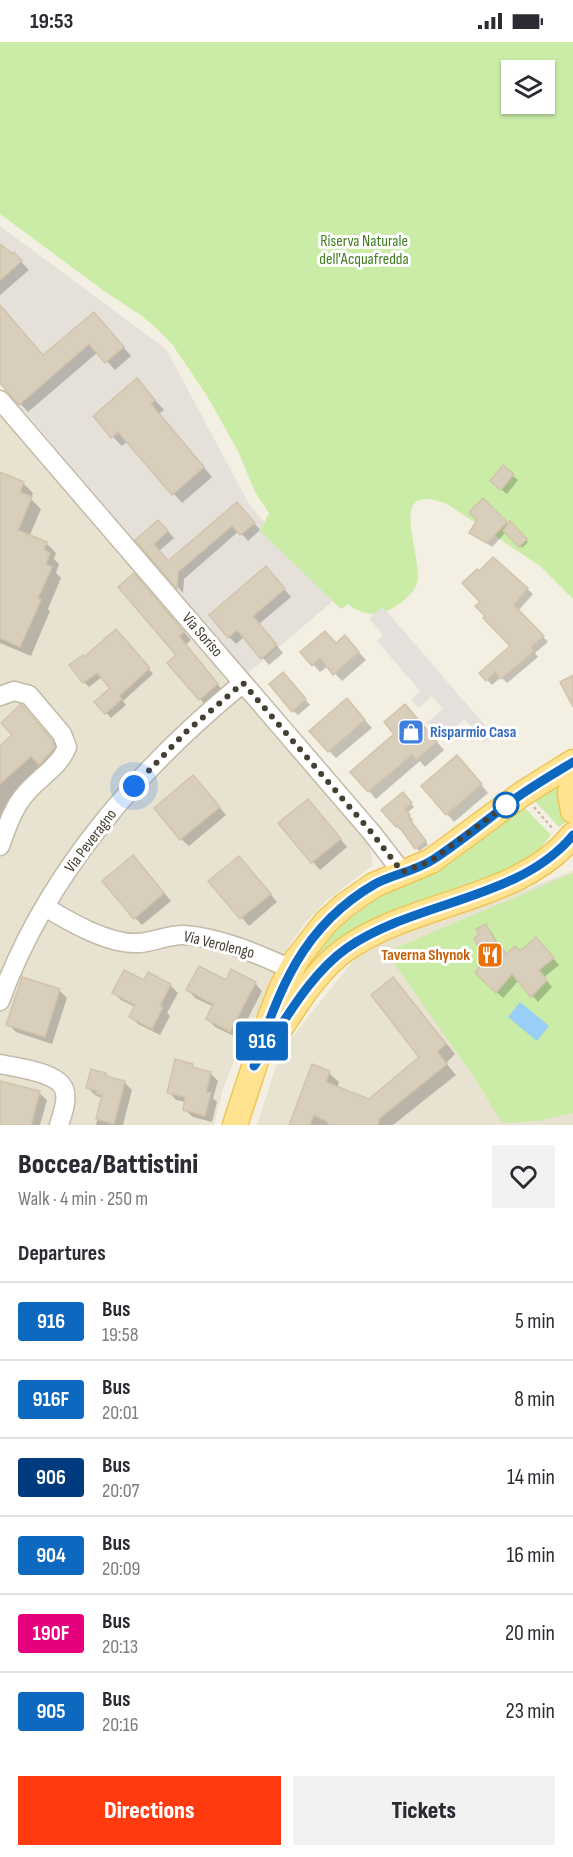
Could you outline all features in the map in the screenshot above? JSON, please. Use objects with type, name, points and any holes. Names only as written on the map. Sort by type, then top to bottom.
[{"type":"main road","points":[[235,1125],[271,1015],[291,969],[312,937],[332,915],[374,885],[431,861],[522,794],[573,762]]},
{"type":"main road","points":[[573,777],[570,794],[573,811]]},
{"type":"main road","points":[[254,1066],[306,989],[345,949],[380,931],[521,877],[547,861],[564,833]]},
{"type":"street","name":"Via Soriso","points":[[0,400],[372,833],[402,872]]},
{"type":"street","name":"Via Peveragno","points":[[0,1001],[20,953],[45,907],[87,845],[134,786],[186,732],[243,683]]},
{"type":"street","points":[[0,696],[14,691],[29,695],[62,734],[67,747],[63,756],[22,798],[1,840]]},
{"type":"street","name":"Via Verolengo","points":[[45,907],[86,929],[122,942],[141,943],[177,935],[196,936],[251,952],[291,969]]},
{"type":"street","points":[[0,1064],[49,1076],[60,1081],[66,1096],[59,1125]]},
{"type":"path","points":[[531,804],[564,833]]},
{"type":"shaded area","points":[[0,226],[166,349],[249,504],[333,601],[248,673],[0,383]]},
{"type":"shaded area","points":[[0,410],[369,842],[373,865],[326,901],[306,922],[290,944],[272,979],[266,998],[241,1042],[222,1092],[214,1125],[0,1125]]},
{"type":"shaded area","points":[[383,607],[493,735],[485,742],[465,719],[441,739],[427,723],[443,709],[432,696],[418,708],[411,700],[420,691],[377,641],[383,635],[369,618]]},
{"type":"shaded area","points":[[573,871],[573,1125],[257,1125],[281,1051],[357,956],[399,934],[449,919]]},
{"type":"green space","name":"Riserva Naturale dell'Acquafredda","points":[[0,42],[573,42],[573,599],[540,566],[447,504],[428,499],[416,502],[411,510],[418,570],[417,583],[409,596],[391,609],[377,614],[357,610],[348,604],[341,609],[260,531],[269,513],[255,492],[238,451],[207,396],[172,344],[139,314],[0,214]]},
{"type":"green space","points":[[565,776],[569,820],[559,827],[533,799]]},
{"type":"green space","points":[[523,806],[551,835],[536,853],[504,874],[347,935],[330,946],[286,994],[330,924]]},
{"type":"green space","points":[[573,873],[573,1113],[538,1121],[502,1123],[476,1080],[386,952]]},
{"type":"water","points":[[520,1002],[549,1026],[537,1041],[508,1017]]},
{"type":"building","points":[[0,244],[13,254],[14,252],[22,261],[0,280]]},
{"type":"building","points":[[0,305],[43,355],[94,312],[124,347],[105,363],[89,344],[19,405],[0,383]]},
{"type":"building","points":[[137,378],[155,400],[151,404],[204,467],[172,495],[118,432],[111,438],[93,416]]},
{"type":"building","points":[[503,465],[514,474],[501,490],[490,481]]},
{"type":"building","points":[[0,472],[24,482],[20,492],[32,497],[18,530],[47,542],[44,550],[50,553],[46,564],[52,567],[38,598],[41,600],[20,647],[0,638]]},
{"type":"building","points":[[483,498],[507,522],[487,543],[469,533],[477,520],[469,512]]},
{"type":"building","points":[[237,502],[255,523],[240,535],[232,526],[178,572],[177,589],[135,540],[158,520],[168,531],[154,544],[168,561]]},
{"type":"building","points":[[510,521],[527,539],[519,547],[503,531]]},
{"type":"building","points":[[493,557],[528,588],[514,605],[544,636],[531,647],[534,651],[501,679],[495,672],[486,681],[479,673],[510,646],[483,618],[485,616],[475,606],[480,602],[462,583]]},
{"type":"building","points":[[266,566],[285,589],[253,616],[277,645],[261,659],[237,630],[228,638],[209,615]]},
{"type":"building","points":[[134,573],[184,632],[179,636],[218,684],[199,700],[167,663],[176,655],[118,587]]},
{"type":"building","points":[[116,629],[150,668],[119,696],[122,699],[105,714],[94,702],[110,688],[97,673],[83,683],[69,665],[83,655],[84,657]]},
{"type":"building","points":[[325,631],[336,643],[345,635],[359,652],[333,675],[320,658],[312,666],[300,652]]},
{"type":"building","points":[[283,672],[306,699],[292,712],[269,684]]},
{"type":"building","points":[[573,675],[573,707],[560,682]]},
{"type":"building","points":[[347,698],[365,720],[328,752],[309,731]]},
{"type":"building","points":[[21,704],[52,740],[55,747],[39,765],[31,756],[0,784],[0,746],[12,735],[1,723]]},
{"type":"building","points":[[405,704],[437,742],[416,760],[412,755],[368,792],[350,772],[394,734],[384,722]]},
{"type":"building","points":[[457,755],[482,784],[446,815],[421,786]]},
{"type":"building","points":[[193,775],[220,807],[180,840],[154,808]]},
{"type":"building","points":[[403,792],[412,803],[405,809],[410,815],[408,817],[426,841],[415,849],[398,825],[396,827],[381,810]]},
{"type":"building","points":[[308,799],[341,839],[311,863],[278,823]]},
{"type":"building","points":[[133,855],[164,893],[134,919],[102,881]]},
{"type":"building","points":[[239,856],[271,894],[240,919],[208,881]]},
{"type":"building","points":[[486,924],[499,949],[502,948],[506,954],[515,946],[520,951],[536,937],[554,958],[539,970],[547,980],[531,997],[512,974],[496,993],[475,973],[484,961],[474,938],[479,935],[476,929]]},
{"type":"building","points":[[199,966],[226,980],[231,969],[256,982],[230,1032],[206,1019],[213,1004],[186,990]]},
{"type":"building","points":[[124,970],[144,980],[148,972],[171,984],[152,1029],[129,1017],[135,1005],[112,993]]},
{"type":"building","points":[[22,977],[60,989],[45,1037],[6,1025]]},
{"type":"building","points":[[393,977],[446,1044],[437,1052],[447,1064],[380,1118],[378,1125],[330,1125],[314,1115],[310,1125],[289,1125],[312,1064],[330,1071],[326,1082],[369,1099],[419,1057],[371,995]]},
{"type":"building","points":[[175,1059],[211,1072],[206,1092],[211,1093],[205,1116],[183,1110],[185,1097],[167,1093]]},
{"type":"building","points":[[91,1069],[125,1081],[114,1124],[96,1119],[102,1095],[86,1088]]},
{"type":"building","points":[[0,1081],[40,1091],[31,1125],[0,1125]]},
{"type":"bus line","name":"916","points":[[573,762],[522,794],[431,861],[374,885],[332,915],[312,937],[291,969],[271,1015],[254,1066],[306,989],[318,974],[345,949],[360,940],[431,910],[521,877],[547,861],[573,835]]},
{"type":"place","name":"Risparmio Casa","points":[[411,732]]},
{"type":"place","name":"Taverna Shynok","points":[[490,955]]},
{"type":"route","points":[[134,786],[186,732],[243,683],[372,833],[402,872],[431,861],[506,805]]}]
